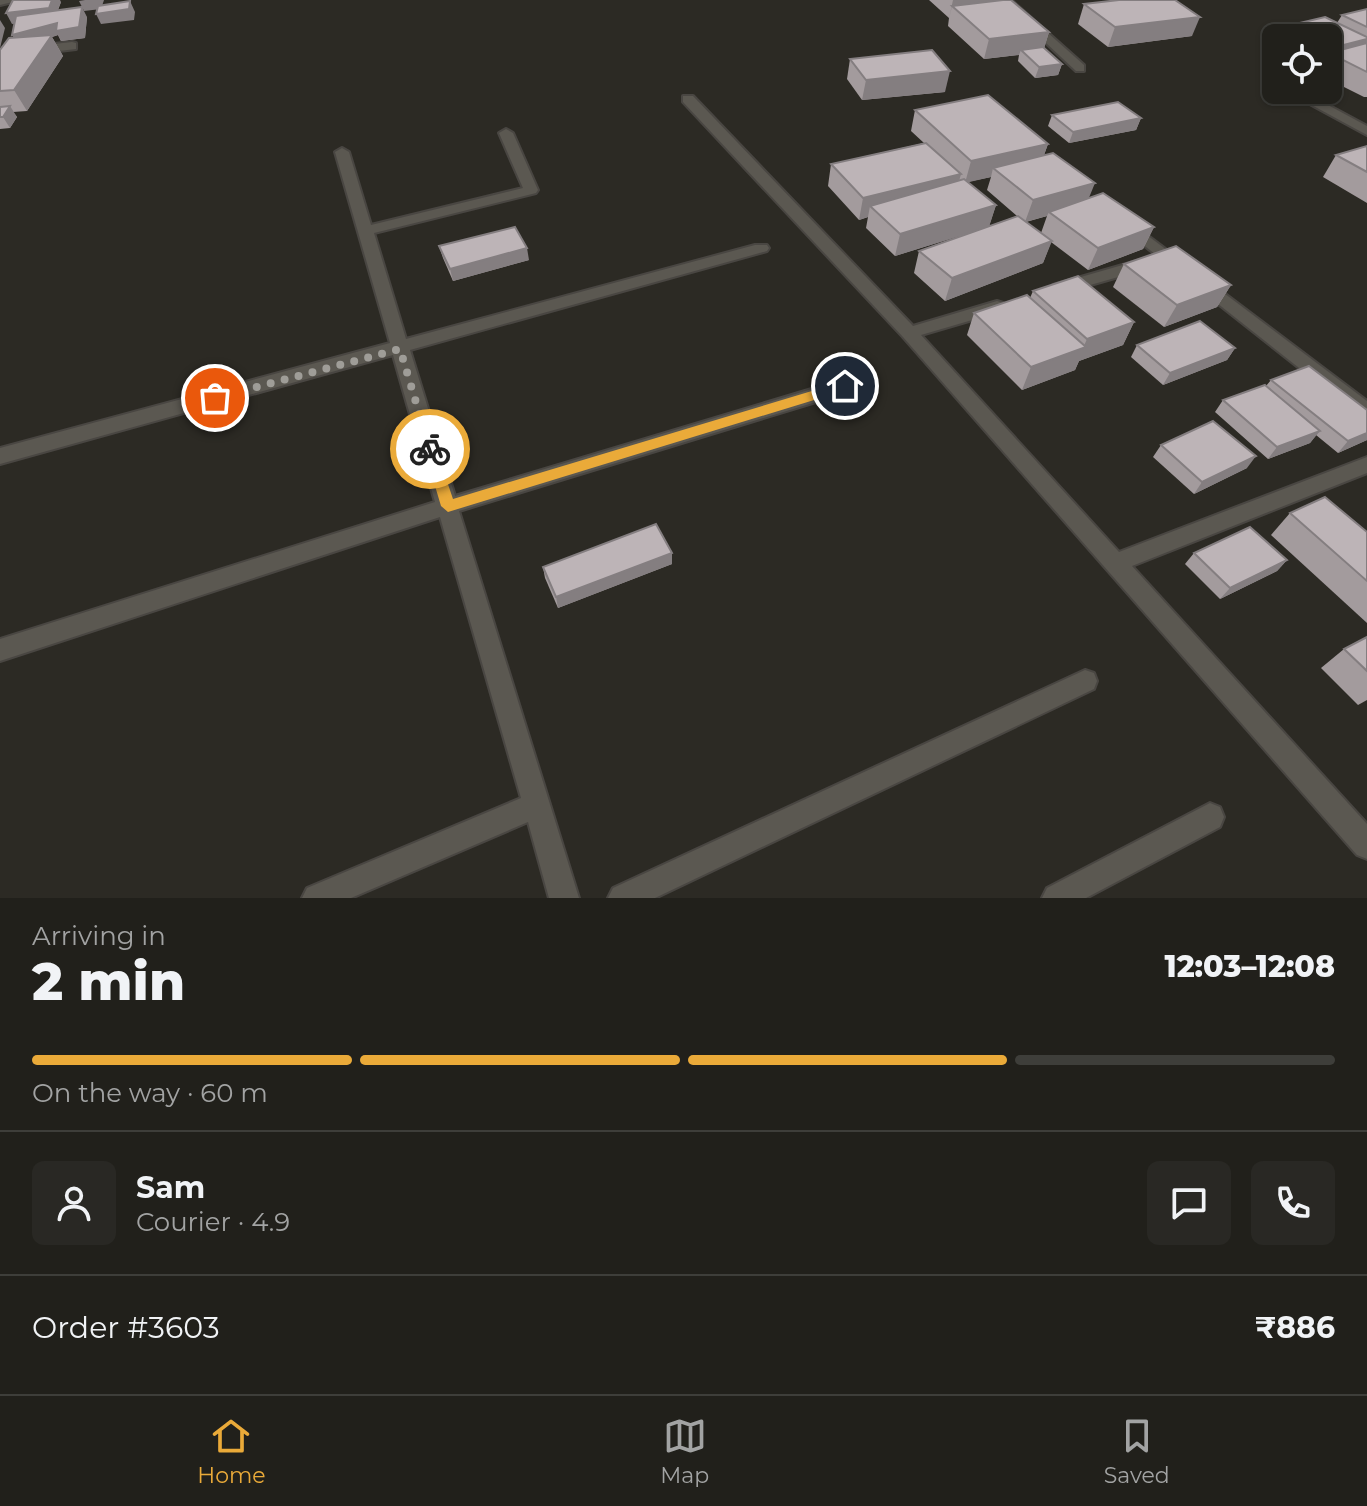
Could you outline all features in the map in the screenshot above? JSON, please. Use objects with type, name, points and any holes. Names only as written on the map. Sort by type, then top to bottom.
[{"type":"street","points":[[0,2],[16,0]]},
{"type":"street","points":[[1005,0],[1080,68]]},
{"type":"street","points":[[0,54],[72,46]]},
{"type":"street","points":[[688,99],[909,333],[1367,845]]},
{"type":"street","points":[[1316,104],[1367,131]]},
{"type":"street","points":[[365,231],[531,190],[506,133]]},
{"type":"street","points":[[342,152],[564,898]]},
{"type":"street","points":[[1118,218],[1367,411]]},
{"type":"street","points":[[0,456],[761,248]]},
{"type":"street","points":[[1046,293],[1167,257]]},
{"type":"street","points":[[909,333],[1015,302]]},
{"type":"street","points":[[0,650],[448,506],[845,386]]},
{"type":"street","points":[[1113,564],[1367,465]]},
{"type":"street","points":[[623,898],[1085,681]]},
{"type":"street","points":[[317,898],[536,805]]},
{"type":"street","points":[[1057,898],[1210,817]]},
{"type":"building","points":[[13,0],[52,0],[49,8],[6,13]]},
{"type":"building","points":[[1011,0],[1049,32],[989,39],[952,6]]},
{"type":"building","points":[[1119,0],[1175,0],[1200,17],[1115,27],[1084,4]]},
{"type":"building","points":[[130,1],[129,9],[96,14],[98,6]]},
{"type":"building","points":[[82,7],[79,27],[56,31],[57,23],[12,35],[16,16]]},
{"type":"building","points":[[1367,9],[1367,27],[1342,15]]},
{"type":"building","points":[[1325,17],[1340,24],[1295,24]]},
{"type":"building","points":[[1342,25],[1367,37],[1342,45]]},
{"type":"building","points":[[52,35],[14,90],[0,91],[0,50],[9,38]]},
{"type":"building","points":[[1367,43],[1367,72],[1342,60],[1342,50]]},
{"type":"building","points":[[1043,47],[1062,64],[1039,67],[1021,50]]},
{"type":"building","points":[[932,50],[950,71],[866,80],[850,59]]},
{"type":"building","points":[[988,95],[1048,144],[971,161],[915,110]]},
{"type":"building","points":[[1118,102],[1141,118],[1073,132],[1052,115]]},
{"type":"building","points":[[10,106],[3,117],[0,117],[0,107]]},
{"type":"building","points":[[926,143],[961,174],[863,198],[831,164]]},
{"type":"building","points":[[1367,146],[1367,172],[1336,155]]},
{"type":"building","points":[[1053,153],[1095,183],[1033,200],[993,168]]},
{"type":"building","points":[[964,179],[996,205],[900,234],[870,206]]},
{"type":"building","points":[[1103,193],[1154,227],[1098,248],[1049,212]]},
{"type":"building","points":[[1018,216],[1052,241],[952,278],[919,251]]},
{"type":"building","points":[[515,227],[527,248],[450,269],[439,246]]},
{"type":"building","points":[[1176,246],[1231,285],[1177,305],[1124,264]]},
{"type":"building","points":[[1078,276],[1134,322],[1087,339],[1033,291]]},
{"type":"building","points":[[1027,295],[1086,347],[1031,367],[974,313]]},
{"type":"building","points":[[1200,321],[1235,348],[1170,373],[1137,345]]},
{"type":"building","points":[[1309,366],[1367,410],[1367,433],[1348,441],[1271,380]]},
{"type":"building","points":[[1265,385],[1320,431],[1277,447],[1223,400]]},
{"type":"building","points":[[1213,421],[1256,456],[1202,482],[1161,445]]},
{"type":"building","points":[[1325,497],[1367,532],[1367,581],[1290,513]]},
{"type":"building","points":[[656,524],[672,553],[556,597],[543,567]]},
{"type":"building","points":[[1250,527],[1287,560],[1230,588],[1194,553]]},
{"type":"building","points":[[1367,637],[1367,671],[1344,649]]},
{"type":"way so far","points":[[215,398],[400,349],[430,449]]},
{"type":"route","points":[[430,449],[448,506],[845,386]]}]
